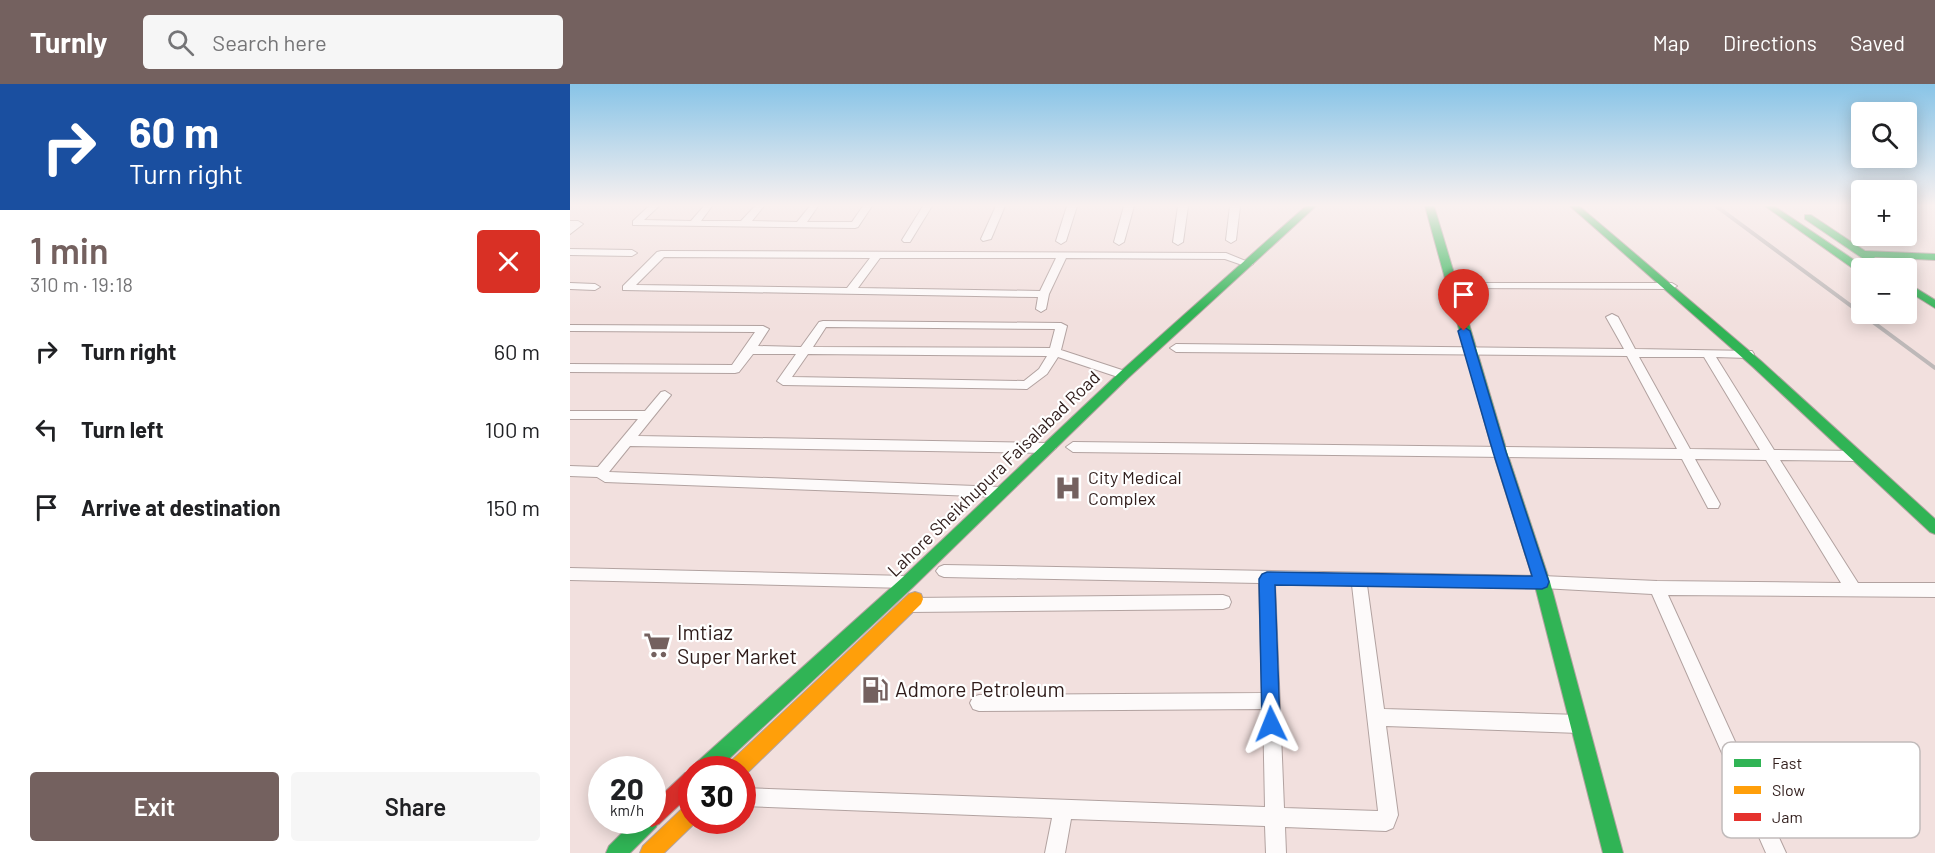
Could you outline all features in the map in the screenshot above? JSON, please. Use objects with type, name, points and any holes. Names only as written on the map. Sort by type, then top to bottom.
[{"type":"main road","name":"Lahore Sheikhupura Faisalabad Road","points":[[719,756],[908,582],[1124,375],[1272,242]]},
{"type":"main road","points":[[1172,351],[1289,242]]},
{"type":"main road","points":[[1439,242],[1470,353],[1542,582],[1613,853]]},
{"type":"main road","points":[[1618,242],[1672,286],[1748,354],[1935,528]]},
{"type":"main road","points":[[1821,242],[1851,262]]},
{"type":"main road","points":[[1845,242],[1869,258]]},
{"type":"main road","points":[[1856,242],[1920,256]]},
{"type":"main road","points":[[1833,250],[1863,254],[1935,257]]},
{"type":"main road","points":[[1910,258],[1920,256]]},
{"type":"main road","points":[[1917,293],[1935,305]]},
{"type":"main road","points":[[1917,309],[1935,321]]},
{"type":"main road","name":"Lahore Sheikhupura Faisalabad Road","points":[[1069,451],[1089,431]]},
{"type":"main road","name":"Lahore Sheikhupura Faisalabad Road","points":[[940,574],[961,555]]},
{"type":"main road","name":"Lahore Sheikhupura Faisalabad Road","points":[[751,756],[923,591]]},
{"type":"main road","points":[[666,804],[678,793]]},
{"type":"main road","points":[[650,853],[678,826]]},
{"type":"main road","points":[[616,853],[635,834]]},
{"type":"street","points":[[570,252],[633,253]]},
{"type":"street","points":[[1044,294],[627,288],[661,254],[1226,256],[1248,264]]},
{"type":"street","points":[[850,291],[877,255]]},
{"type":"street","points":[[1041,309],[1044,294],[1062,256]]},
{"type":"street","points":[[570,286],[595,287]]},
{"type":"street","points":[[1452,286],[1672,286]]},
{"type":"street","points":[[1612,317],[1713,504]]},
{"type":"street","points":[[823,324],[1061,326],[1055,352],[1047,370],[1027,385],[783,381],[802,352],[823,324]]},
{"type":"street","points":[[570,328],[763,329],[735,369],[570,368]]},
{"type":"street","points":[[750,350],[1055,352],[1124,375]]},
{"type":"street","points":[[1172,351],[1748,354]]},
{"type":"street","points":[[1707,353],[1853,589]]},
{"type":"street","points":[[601,472],[665,395]]},
{"type":"street","points":[[570,415],[648,415]]},
{"type":"street","points":[[627,441],[1049,448]]},
{"type":"street","points":[[1069,451],[1858,456]]},
{"type":"street","points":[[570,471],[601,472]]},
{"type":"street","points":[[601,472],[604,477],[1001,492]]},
{"type":"street","points":[[570,574],[908,582]]},
{"type":"street","points":[[940,574],[1542,582],[1657,588],[1935,590]]},
{"type":"street","points":[[1267,579],[1273,817],[1276,853]]},
{"type":"street","points":[[756,798],[1386,821],[1388,814],[1359,581]]},
{"type":"street","points":[[1657,588],[1726,742]]},
{"type":"street","points":[[909,605],[1223,602]]},
{"type":"street","points":[[979,703],[1270,701]]},
{"type":"street","points":[[1377,717],[1579,724]]},
{"type":"street","points":[[1055,853],[1063,810]]},
{"type":"street","points":[[1769,838],[1776,853]]},
{"type":"railway","points":[[1765,242],[1935,368]]},
{"type":"traffic: fast","points":[[718,756],[908,582],[1124,375],[1271,242]]},
{"type":"traffic: fast","points":[[1439,242],[1500,452],[1542,582],[1613,853]]},
{"type":"traffic: fast","points":[[1616,242],[1757,364],[1935,528]]},
{"type":"traffic: fast","points":[[1821,242],[1851,262]]},
{"type":"traffic: fast","points":[[1845,242],[1868,258]]},
{"type":"traffic: fast","points":[[1863,254],[1935,257]]},
{"type":"traffic: fast","points":[[1917,293],[1935,305]]},
{"type":"traffic: fast","points":[[616,853],[635,834]]},
{"type":"traffic: slow","points":[[751,756],[915,599]]},
{"type":"traffic: slow","points":[[650,853],[678,826]]},
{"type":"traffic: jam","points":[[666,804],[678,793]]},
{"type":"place","name":"City Medical Complex","points":[[1068,488]]},
{"type":"place","name":"Imtiaz Super Market","points":[[657,645]]},
{"type":"place","name":"Admore Petroleum","points":[[875,690]]},
{"type":"route","points":[[1271,724],[1267,579],[1542,582],[1464,331]]}]
